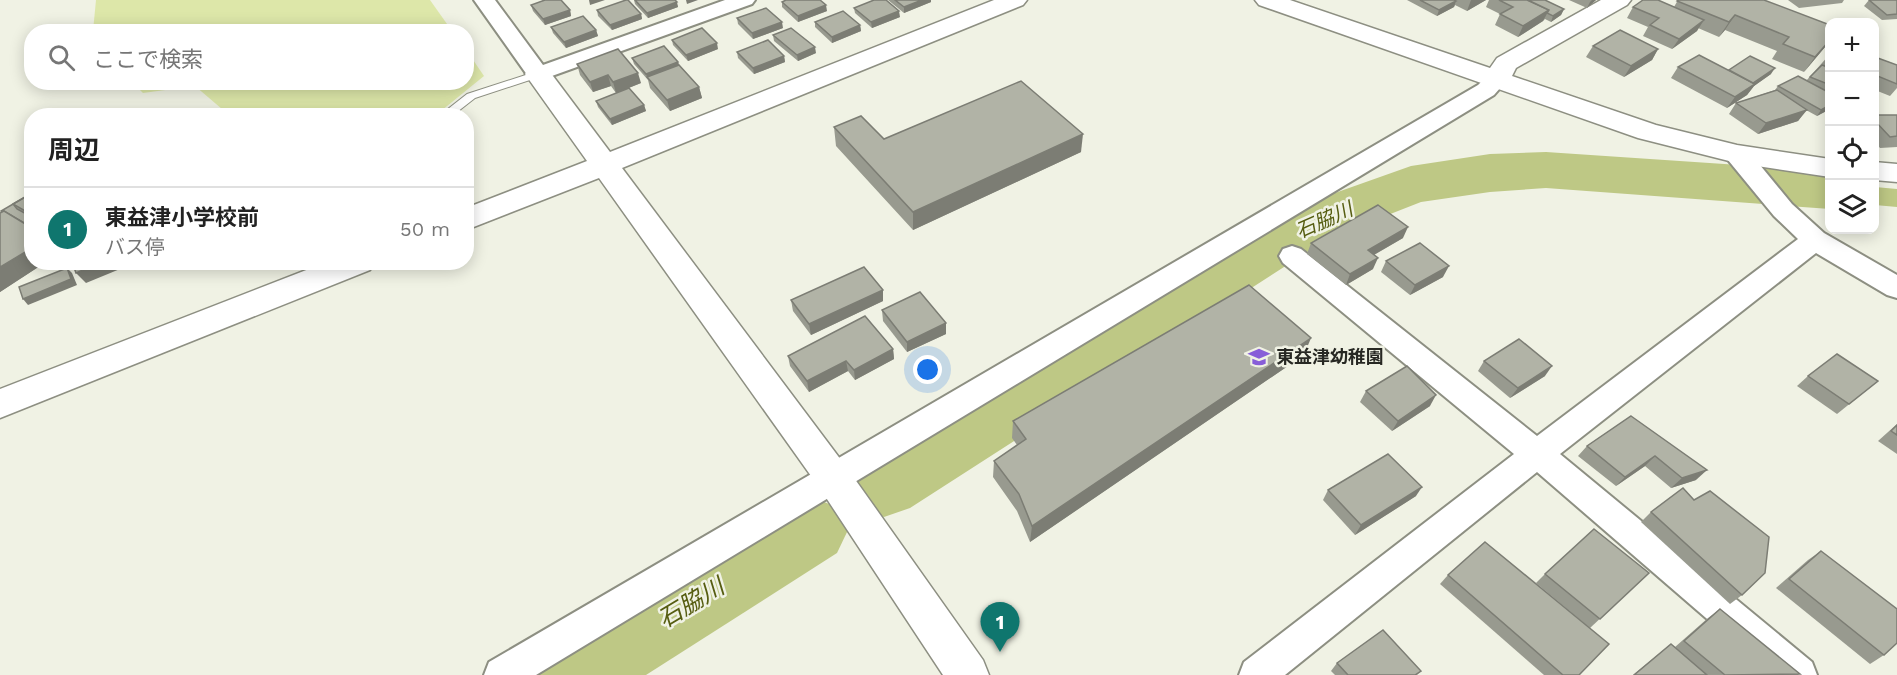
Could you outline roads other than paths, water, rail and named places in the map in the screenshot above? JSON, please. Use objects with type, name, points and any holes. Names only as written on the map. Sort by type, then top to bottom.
[{"type":"street","points":[[538,74],[745,0]]},
{"type":"street","points":[[474,217],[1015,0]]},
{"type":"street","points":[[1267,0],[1498,78],[1648,132],[1737,154],[1825,167]]},
{"type":"street","points":[[502,675],[1486,90],[1498,78],[1506,63],[1619,0]]},
{"type":"street","points":[[488,1],[538,74],[834,479],[968,675]]},
{"type":"street","points":[[1737,154],[1783,210],[1815,240],[1897,288]]},
{"type":"street","points":[[1879,171],[1897,173]]},
{"type":"street","points":[[1257,675],[1537,454],[1815,240]]},
{"type":"street","points":[[1292,256],[1537,454],[1799,675]]},
{"type":"street","points":[[0,404],[339,270]]},
{"type":"lane","points":[[455,108],[471,96],[538,74]]},
{"type":"waterway","name":"石脇川","points":[[884,486],[1308,224],[1411,185],[1490,173],[1546,170],[1825,190]]},
{"type":"waterway","name":"石脇川","points":[[572,675],[811,530]]},
{"type":"place","name":"東益津幼稚園","points":[[1259,357]]},
{"type":"place","name":"東益津小学校前","points":[[1000,652]]}]
